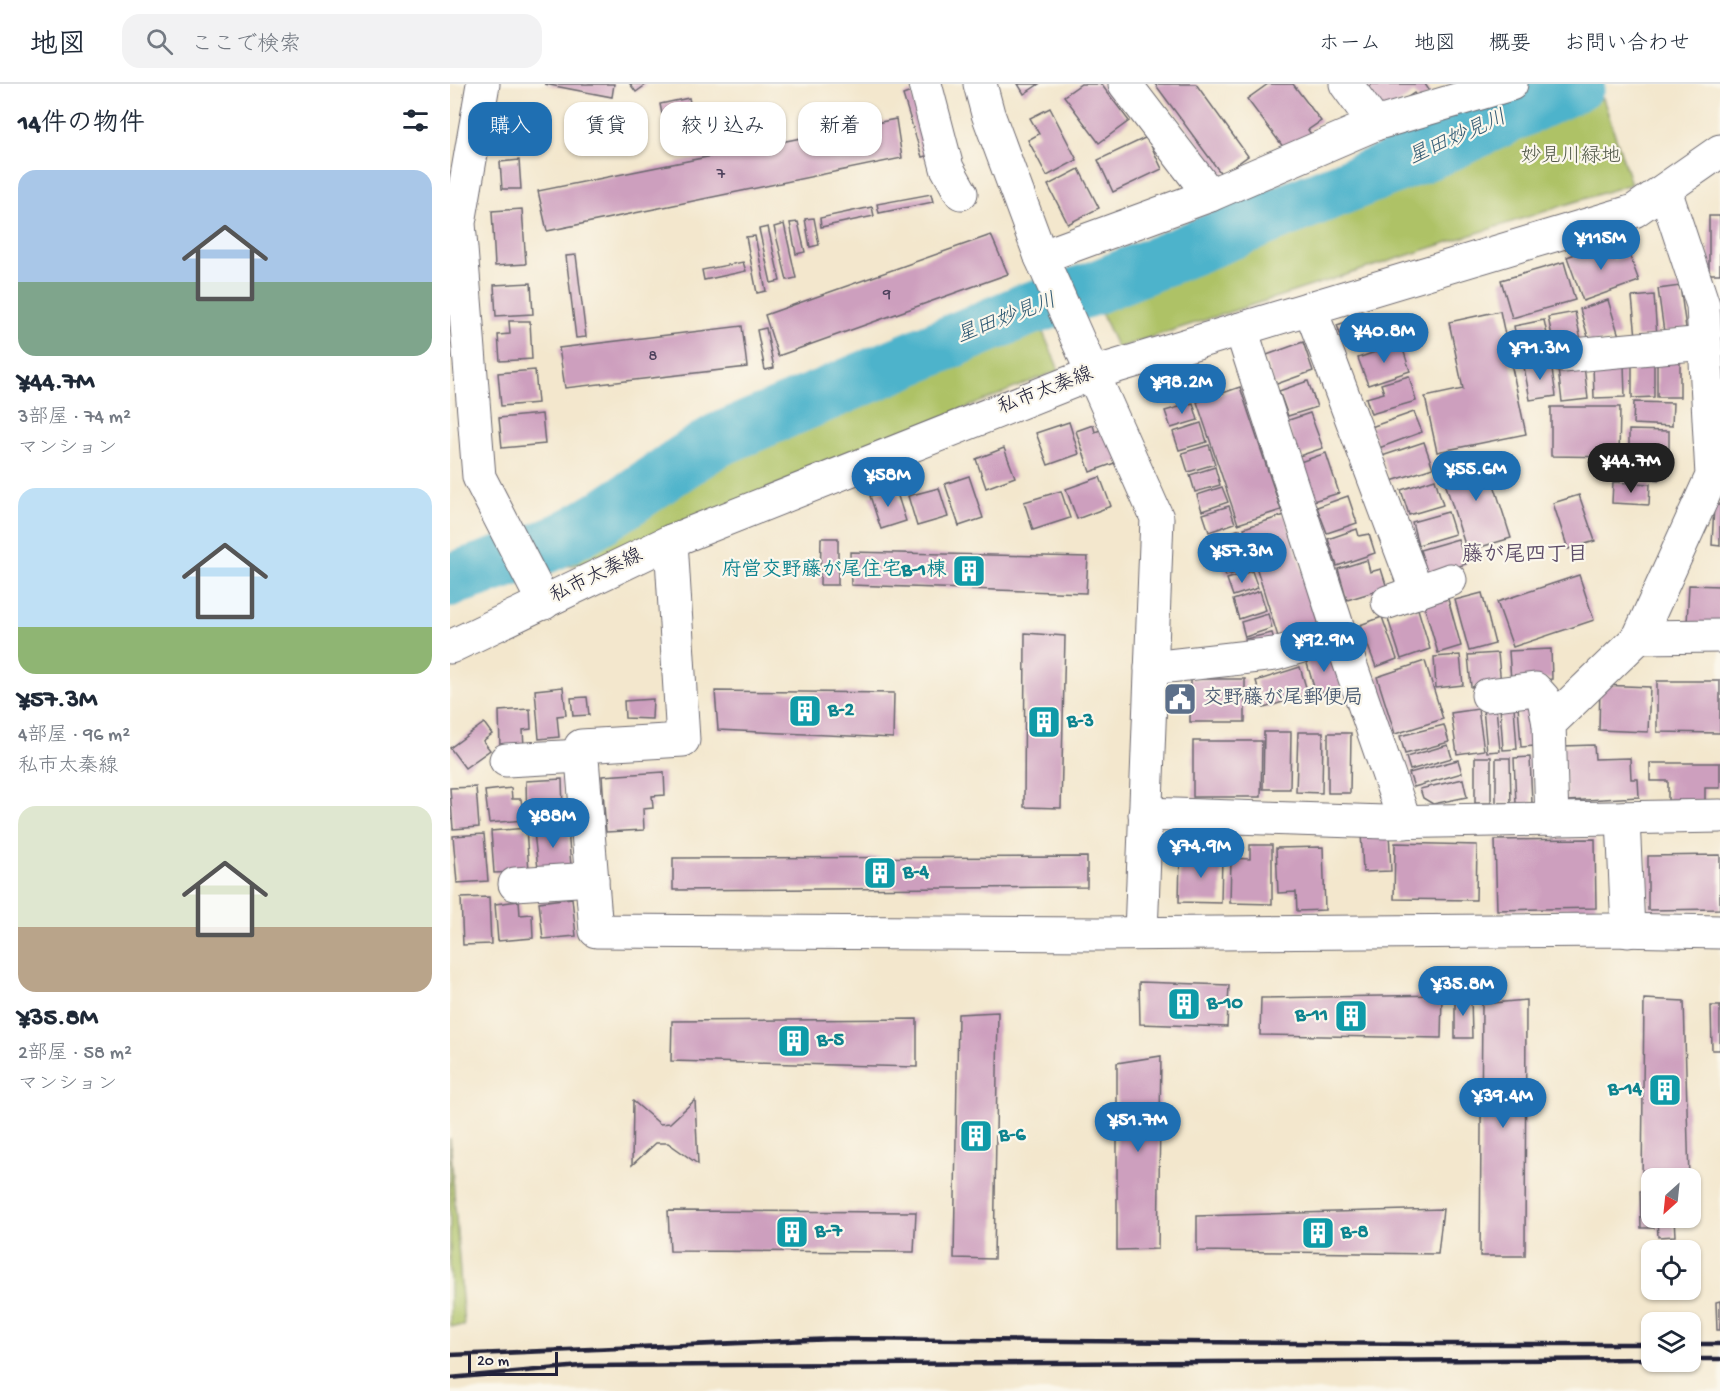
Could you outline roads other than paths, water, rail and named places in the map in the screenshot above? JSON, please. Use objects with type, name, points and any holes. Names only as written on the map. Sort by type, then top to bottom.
[{"type":"street","points":[[483,84],[459,223],[479,477],[544,603]]},
{"type":"street","points":[[925,84],[947,168],[961,193]]},
{"type":"street","points":[[980,84],[988,114],[1041,258],[1094,373],[1156,518],[1141,933]]},
{"type":"street","points":[[1125,84],[1210,195]]},
{"type":"street","points":[[1346,84],[1375,124]]},
{"type":"street","points":[[1041,258],[1210,195],[1375,124],[1511,84]]},
{"type":"street","name":"私市太秦線","points":[[450,647],[670,541],[1094,373],[1634,211],[1720,151]]},
{"type":"street","points":[[1549,724],[1639,637],[1716,476],[1705,343],[1712,305],[1665,190]]},
{"type":"street","points":[[1310,308],[1402,597],[1450,580]]},
{"type":"street","points":[[1241,329],[1340,635],[1405,822]]},
{"type":"street","points":[[1563,356],[1705,343]]},
{"type":"street","points":[[670,541],[683,740],[581,746],[596,931],[1720,932]]},
{"type":"street","points":[[1151,668],[1275,654],[1340,635]]},
{"type":"street","points":[[1639,637],[1720,636]]},
{"type":"street","points":[[1488,694],[1535,689],[1544,699],[1549,724],[1552,820]]},
{"type":"street","points":[[506,760],[582,756]]},
{"type":"street","points":[[1145,813],[1405,822],[1720,816]]},
{"type":"street","points":[[1623,818],[1628,931]]},
{"type":"street","points":[[515,884],[592,879]]},
{"type":"waterway","name":"星田妙見川","points":[[450,580],[529,553],[576,532],[718,440],[1026,310],[1089,290],[1441,148],[1578,84]]},
{"type":"railway","points":[[450,1355],[834,1339],[1641,1344]]},
{"type":"railway","points":[[1701,1344],[1720,1344]]},
{"type":"railway","points":[[450,1378],[581,1366],[1641,1359]]},
{"type":"railway","points":[[1701,1359],[1720,1359]]},
{"type":"place","name":"府営交野藤が尾住宅B-1棟","points":[[969,571]]},
{"type":"place","name":"交野藤が尾郵便局","points":[[1180,699]]},
{"type":"place","name":"B-2","points":[[805,711]]},
{"type":"place","name":"B-3","points":[[1044,722]]},
{"type":"place","name":"B-4","points":[[880,873]]},
{"type":"place","name":"B-10","points":[[1184,1004]]},
{"type":"place","name":"B-11","points":[[1351,1016]]},
{"type":"place","name":"B-5","points":[[794,1041]]},
{"type":"place","name":"B-14","points":[[1665,1090]]},
{"type":"place","name":"B-6","points":[[976,1136]]},
{"type":"place","name":"B-7","points":[[792,1232]]},
{"type":"place","name":"B-8","points":[[1318,1233]]},
{"type":"district","name":"藤が尾四丁目","points":[[1525,556]]},
{"type":"park label","name":"妙見川緑地","points":[[1571,157]]}]
